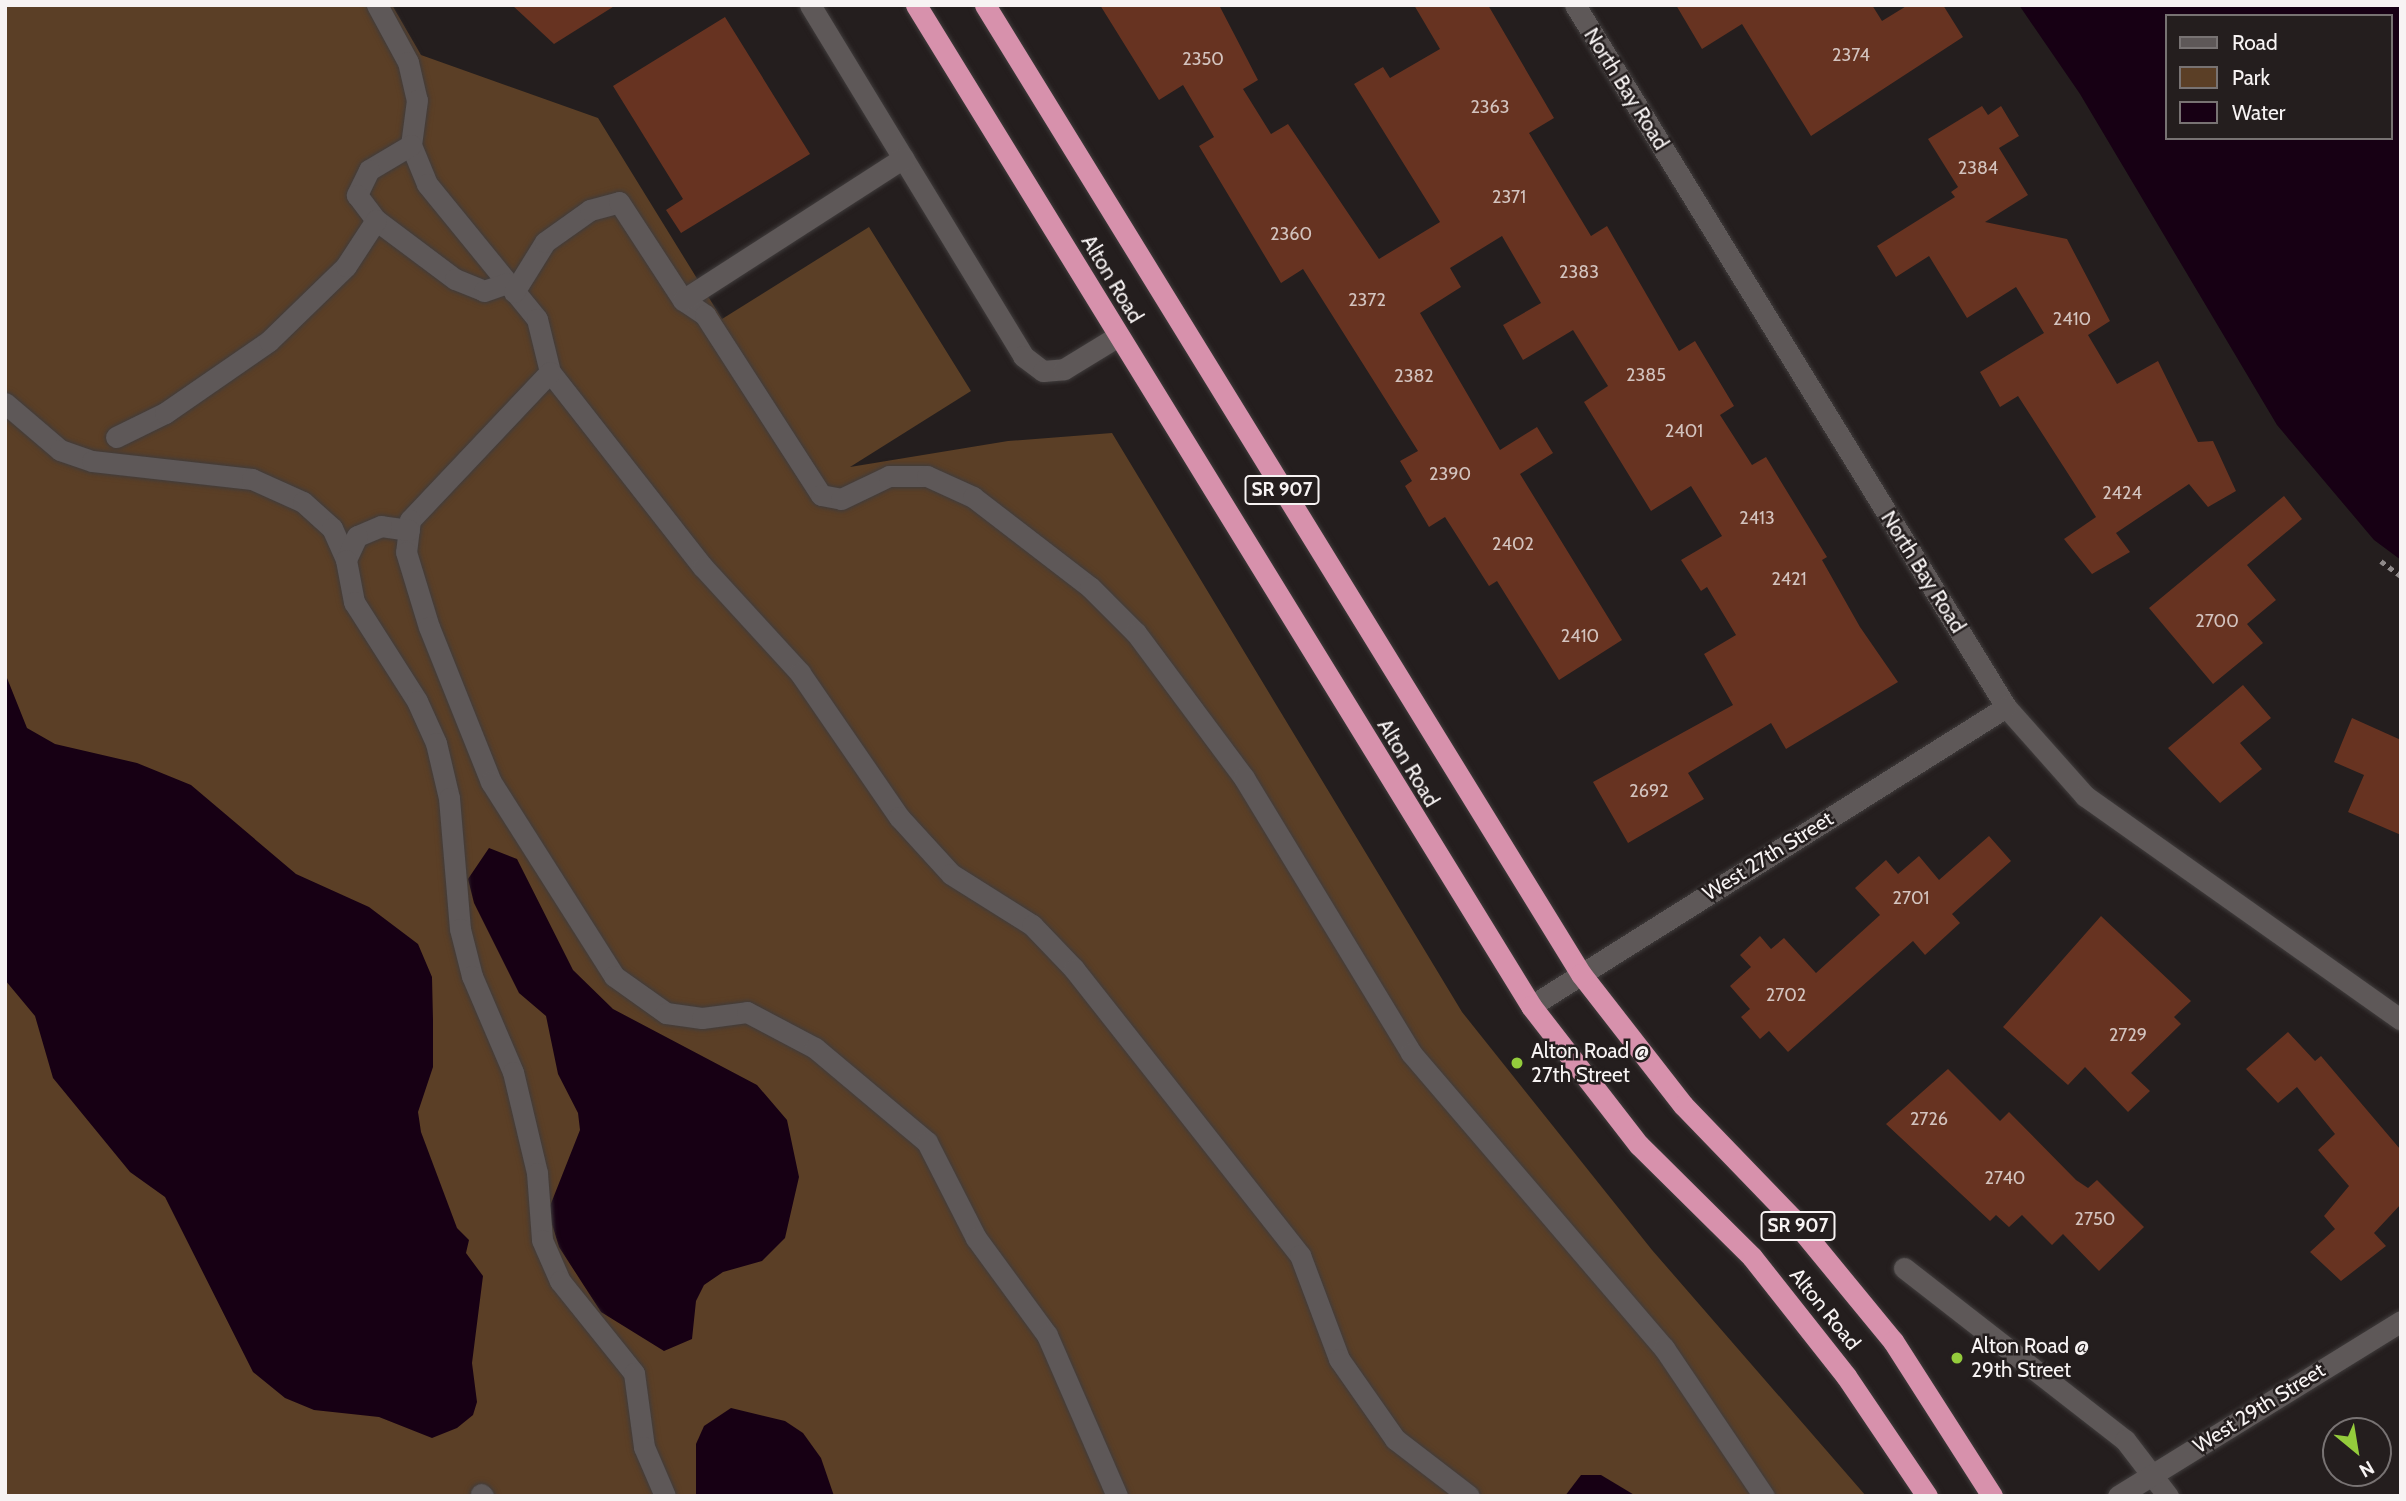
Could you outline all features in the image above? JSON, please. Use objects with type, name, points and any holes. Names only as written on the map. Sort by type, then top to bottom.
[{"type":"highway","name":"Alton Road","points":[[916,5],[1531,1006],[1639,1145],[1752,1257],[1846,1376],[1927,1496]]},
{"type":"highway","name":"Alton Road","points":[[985,5],[1581,974],[1683,1105],[1791,1217],[1893,1341],[1993,1496]]},
{"type":"street","points":[[377,5],[414,87],[411,145],[428,184],[537,319],[550,372],[703,568],[800,673],[899,817],[951,874],[1032,925],[1074,969],[1300,1255],[1339,1359],[1395,1439],[1469,1496]]},
{"type":"street","points":[[810,5],[1023,356],[1043,371],[1064,369],[1118,336]]},
{"type":"street","name":"North Bay Road","points":[[1575,5],[2006,707],[2085,796],[2401,1020]]},
{"type":"street","points":[[411,145],[369,170],[356,195],[376,220],[455,279],[484,291],[510,288],[545,242],[590,210],[620,202],[683,300],[705,315],[821,495],[841,499],[890,476],[927,476],[973,497],[1090,587],[1136,633],[1272,822],[1411,1053],[1664,1348],[1763,1496]]},
{"type":"street","points":[[683,300],[902,158]]},
{"type":"street","points":[[116,437],[165,413],[270,341],[346,267],[376,220]]},
{"type":"street","points":[[550,372],[410,520],[406,552],[459,709],[491,782],[537,846],[579,929],[614,976],[666,1013],[702,1018],[747,1012],[815,1048],[927,1142],[976,1238],[1047,1335],[1117,1496]]},
{"type":"street","points":[[5,402],[60,450],[92,461],[252,479],[303,502],[332,528],[346,560],[354,602],[417,701],[436,743],[449,798],[460,929],[471,976],[513,1072],[537,1173],[542,1240],[560,1281],[634,1374],[644,1447],[665,1496]]},
{"type":"street","points":[[346,560],[356,536],[381,526],[409,530]]},
{"type":"street","name":"West 27th Street","points":[[1531,1006],[2006,707]]},
{"type":"street","points":[[1905,1268],[2108,1426],[2155,1473],[2168,1496]]},
{"type":"street","name":"West 29th Street","points":[[2118,1496],[2401,1321]]},
{"type":"path","points":[[2381,561],[2401,576]]},
{"type":"green space","points":[[5,5],[392,5],[421,55],[598,118],[722,319],[869,227],[971,391],[850,467],[1008,441],[1112,433],[1462,1012],[1652,1250],[1866,1496],[5,1496]]},
{"type":"water","points":[[2019,5],[2401,5],[2401,560],[2374,540],[2277,425],[2080,94]]},
{"type":"water","points":[[5,673],[27,728],[55,744],[137,763],[191,785],[296,874],[369,907],[418,944],[432,977],[433,1020],[433,1067],[418,1112],[421,1132],[457,1228],[469,1240],[466,1253],[483,1276],[472,1363],[477,1402],[473,1415],[457,1428],[432,1438],[379,1417],[314,1410],[285,1398],[253,1372],[165,1197],[130,1172],[53,1078],[35,1016],[5,980]]},
{"type":"water","points":[[489,848],[517,859],[573,970],[613,1009],[757,1085],[787,1120],[799,1177],[785,1238],[762,1261],[723,1272],[704,1285],[696,1301],[692,1339],[664,1351],[601,1312],[559,1247],[548,1211],[580,1130],[578,1113],[558,1074],[546,1016],[519,993],[474,903],[468,879]]},
{"type":"water","points":[[731,1408],[785,1421],[803,1433],[821,1458],[834,1496],[696,1496],[696,1444],[704,1426]]},
{"type":"water","points":[[1581,1475],[1601,1475],[1636,1496],[1565,1496]]},
{"type":"building","points":[[512,5],[616,5],[554,44]]},
{"type":"building","points":[[1100,5],[1219,5],[1258,80],[1243,89],[1271,134],[1288,124],[1379,259],[1440,222],[1354,84],[1383,67],[1390,78],[1440,49],[1414,5],[1488,5],[1554,118],[1529,133],[1591,236],[1607,226],[1679,351],[1695,341],[1734,406],[1720,415],[1752,465],[1766,457],[1827,557],[1822,560],[1860,627],[1898,682],[1786,749],[1771,723],[1688,773],[1704,799],[1628,843],[1593,782],[1733,705],[1704,654],[1736,635],[1707,587],[1701,591],[1681,560],[1722,536],[1691,486],[1651,511],[1584,402],[1608,386],[1573,330],[1523,360],[1503,325],[1541,303],[1502,236],[1450,268],[1461,287],[1420,313],[1500,450],[1537,427],[1553,453],[1520,474],[1622,640],[1559,680],[1497,581],[1489,586],[1445,517],[1429,527],[1405,486],[1412,481],[1400,461],[1418,451],[1303,269],[1281,283],[1199,146],[1214,137],[1183,85],[1159,100]]},
{"type":"building","points":[[1676,5],[1872,5],[1882,21],[1908,5],[1943,5],[1963,37],[1811,136],[1742,24],[1702,49]]},
{"type":"building","points":[[725,17],[810,154],[681,233],[666,210],[683,199],[613,86]]},
{"type":"building","points":[[1982,106],[1988,115],[2001,106],[2019,136],[1999,148],[2028,195],[1985,222],[2067,239],[2110,321],[2088,335],[2117,384],[2158,361],[2198,442],[2213,441],[2236,491],[2208,507],[2189,484],[2116,533],[2130,552],[2092,574],[2064,539],[2096,517],[2018,396],[2000,407],[1980,372],[2044,333],[2016,287],[1967,318],[1929,256],[1896,277],[1877,246],[1955,197],[1951,192],[1958,187],[1928,139]]},
{"type":"building","points":[[2284,496],[2302,519],[2247,565],[2276,600],[2247,624],[2263,643],[2213,684],[2149,608]]},
{"type":"building","points":[[2243,685],[2271,718],[2240,743],[2262,769],[2220,803],[2168,748]]},
{"type":"building","points":[[2352,718],[2401,740],[2401,835],[2348,812],[2364,775],[2334,762]]},
{"type":"building","points":[[1989,836],[2011,861],[1952,914],[1960,923],[1925,955],[1913,941],[1788,1052],[1769,1031],[1760,1039],[1741,1017],[1750,1009],[1730,986],[1751,967],[1740,955],[1760,936],[1771,949],[1784,938],[1816,973],[1880,915],[1855,888],[1886,860],[1898,874],[1919,856],[1939,880]]},
{"type":"building","points":[[2101,916],[2191,1001],[2174,1017],[2181,1024],[2131,1073],[2150,1091],[2128,1112],[2085,1067],[2068,1085],[2003,1027]]},
{"type":"building","points":[[2288,1032],[2315,1061],[2321,1056],[2400,1149],[2401,1204],[2374,1233],[2386,1246],[2341,1281],[2310,1252],[2335,1229],[2324,1216],[2349,1186],[2318,1150],[2335,1134],[2297,1087],[2278,1103],[2246,1069]]},
{"type":"building","points":[[1948,1069],[2000,1121],[2009,1112],[2076,1180],[2088,1188],[2097,1180],[2144,1227],[2099,1271],[2063,1234],[2052,1245],[2022,1215],[2009,1227],[1996,1215],[1990,1221],[1886,1124]]},
{"type":"place","name":"Alton Road @ 27th Street","points":[[1517,1063]]},
{"type":"place","name":"Alton Road @ 29th Street","points":[[1957,1358]]}]
